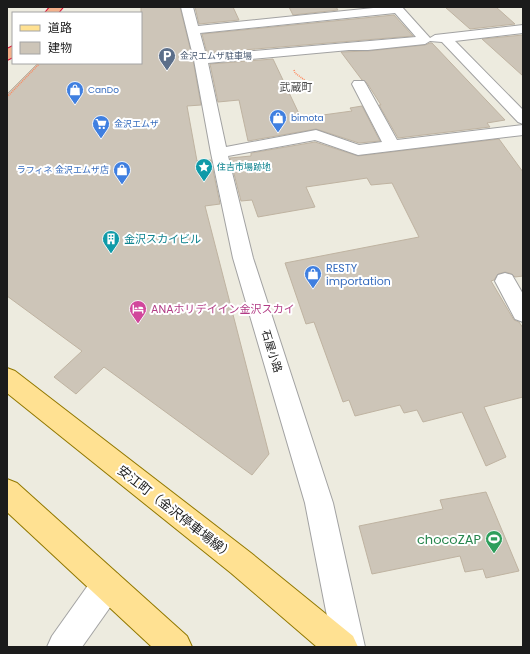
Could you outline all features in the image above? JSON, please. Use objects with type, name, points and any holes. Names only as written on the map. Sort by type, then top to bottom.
[{"type":"main road","name":"安江町（金沢停車場線）","points":[[7,379],[234,558],[342,647]]},
{"type":"main road","points":[[7,493],[176,647]]},
{"type":"street","name":"石屋小路","points":[[187,7],[201,60],[219,153],[243,258],[319,503],[349,647]]},
{"type":"street","points":[[194,30],[347,10],[397,8],[425,40]]},
{"type":"street","points":[[201,60],[349,46],[368,46],[446,39],[523,28]]},
{"type":"street","points":[[446,39],[523,119]]},
{"type":"street","points":[[359,84],[392,145]]},
{"type":"street","points":[[219,153],[316,135],[358,150],[523,130]]},
{"type":"street","points":[[505,281],[523,313]]},
{"type":"street","points":[[63,647],[107,585]]},
{"type":"path","points":[[7,97],[39,64]]},
{"type":"building","name":"金沢スカイビル","points":[[141,7],[180,7],[193,60],[201,105],[187,106],[197,161],[211,160],[220,204],[205,206],[269,454],[252,475],[104,367],[76,394],[54,377],[82,351],[7,296],[7,94],[37,64],[142,64]]},
{"type":"building","points":[[195,7],[233,7],[239,20],[199,24]]},
{"type":"building","points":[[289,7],[336,7],[338,10],[293,15]]},
{"type":"building","points":[[445,7],[496,7],[515,24],[470,29]]},
{"type":"building","points":[[394,15],[413,36],[207,53],[202,34]]},
{"type":"building","points":[[523,35],[523,76],[482,39]]},
{"type":"building","points":[[432,43],[505,120],[487,123],[490,127],[398,138],[379,105],[381,105],[367,83],[362,80],[341,52],[368,51],[425,45]]},
{"type":"building","points":[[273,59],[301,118],[352,111],[350,108],[362,106],[380,141],[359,143],[316,129],[248,141],[239,100],[218,102],[210,64]]},
{"type":"building","points":[[499,139],[523,172],[523,276],[515,277],[512,274],[505,272],[498,274],[494,280],[491,281],[514,320],[519,322],[523,328],[523,397],[484,407],[506,457],[486,466],[462,412],[423,422],[417,410],[404,413],[400,405],[355,416],[349,400],[343,402],[314,322],[306,324],[285,263],[419,237],[392,183],[371,185],[367,178],[306,187],[315,207],[258,217],[252,200],[241,201],[230,158],[251,156],[251,153],[315,142],[358,156]]},
{"type":"building","points":[[486,492],[519,571],[486,578],[483,569],[465,572],[460,556],[372,574],[359,526],[443,509],[440,500]]},
{"type":"place","name":"金沢エムザ駐車場","points":[[167,71]]},
{"type":"place","name":"CanDo","points":[[75,105]]},
{"type":"place","name":"bimota","points":[[278,133]]},
{"type":"place","name":"金沢エムザ","points":[[101,139]]},
{"type":"place","name":"住吉市場跡地","points":[[204,182]]},
{"type":"place","name":"ラフィネ 金沢エムザ店","points":[[122,185]]},
{"type":"place","name":"金沢スカイビル","points":[[111,254]]},
{"type":"place","name":"RESTY importation","points":[[313,289]]},
{"type":"place","name":"ANAホリデイイン金沢スカイ","points":[[138,324]]},
{"type":"place","name":"chocoZAP","points":[[494,554]]},
{"type":"district","name":"武蔵町","points":[[296,87]]}]
